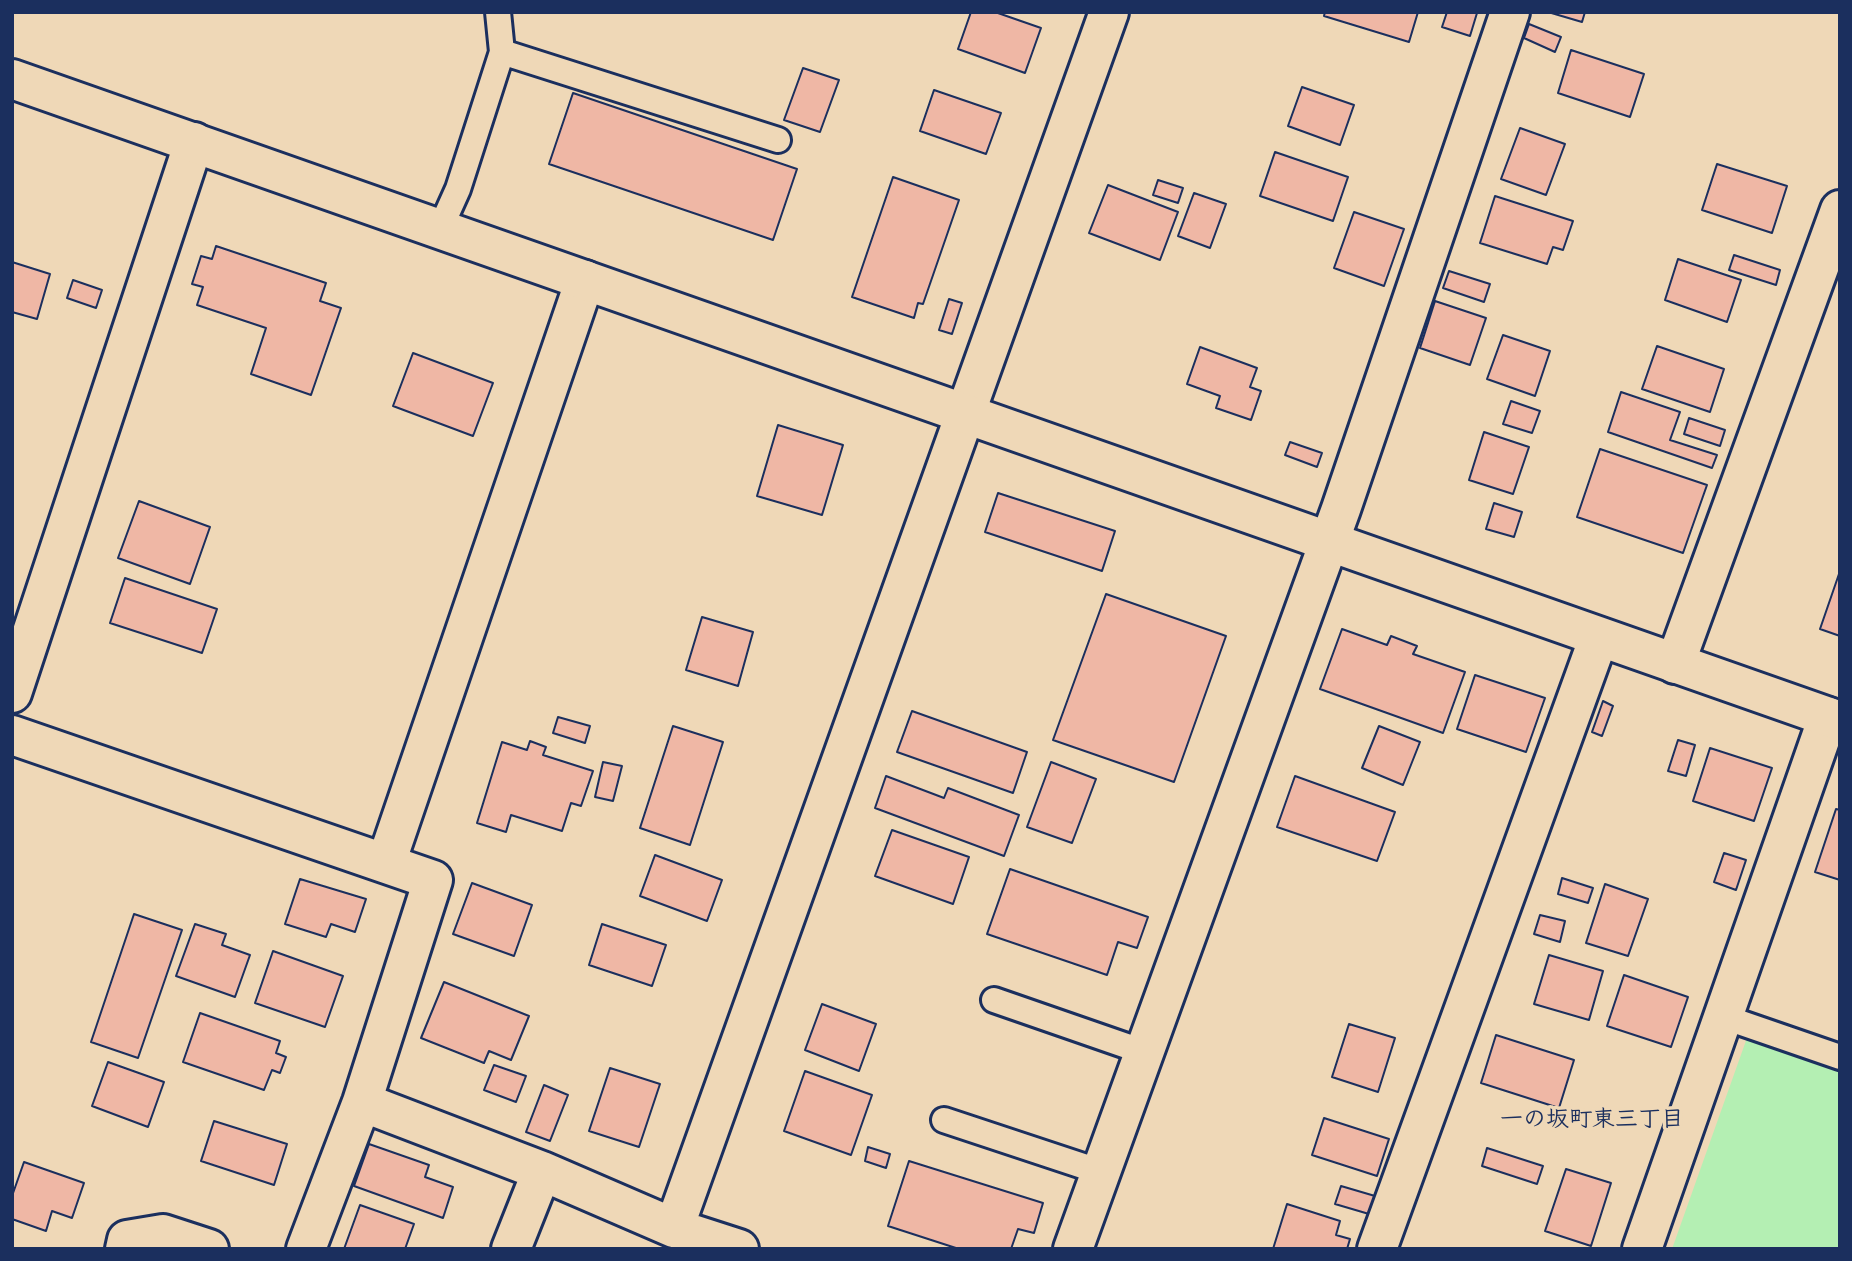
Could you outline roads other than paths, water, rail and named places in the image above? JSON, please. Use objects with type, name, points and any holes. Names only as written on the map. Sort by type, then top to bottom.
[{"type":"street","points":[[674,1228],[1109,12]]},
{"type":"street","points":[[1073,1249],[1328,542],[1510,12]]},
{"type":"street","points":[[12,79],[1834,719],[1642,1249]]},
{"type":"street","points":[[12,693],[194,142]]},
{"type":"street","points":[[1675,664],[1840,210]]},
{"type":"street","points":[[386,863],[585,280]]},
{"type":"street","points":[[1377,1249],[1599,637]]},
{"type":"street","points":[[12,735],[433,880],[362,1102],[306,1249]]},
{"type":"street","points":[[362,1102],[542,1171],[674,1228],[738,1249]]},
{"type":"street","points":[[512,1249],[542,1171]]},
{"type":"street","points":[[125,1249],[127,1240],[163,1234],[209,1249]]},
{"type":"lane","points":[[440,229],[458,189],[502,52],[498,12]]},
{"type":"lane","points":[[502,52],[778,140]]},
{"type":"lane","points":[[994,1000],[1144,1052]]},
{"type":"lane","points":[[1724,1017],[1840,1057]]},
{"type":"lane","points":[[944,1120],[1101,1172]]},
{"type":"district","name":"一の坂町東三丁目","points":[[1592,1120]]}]
